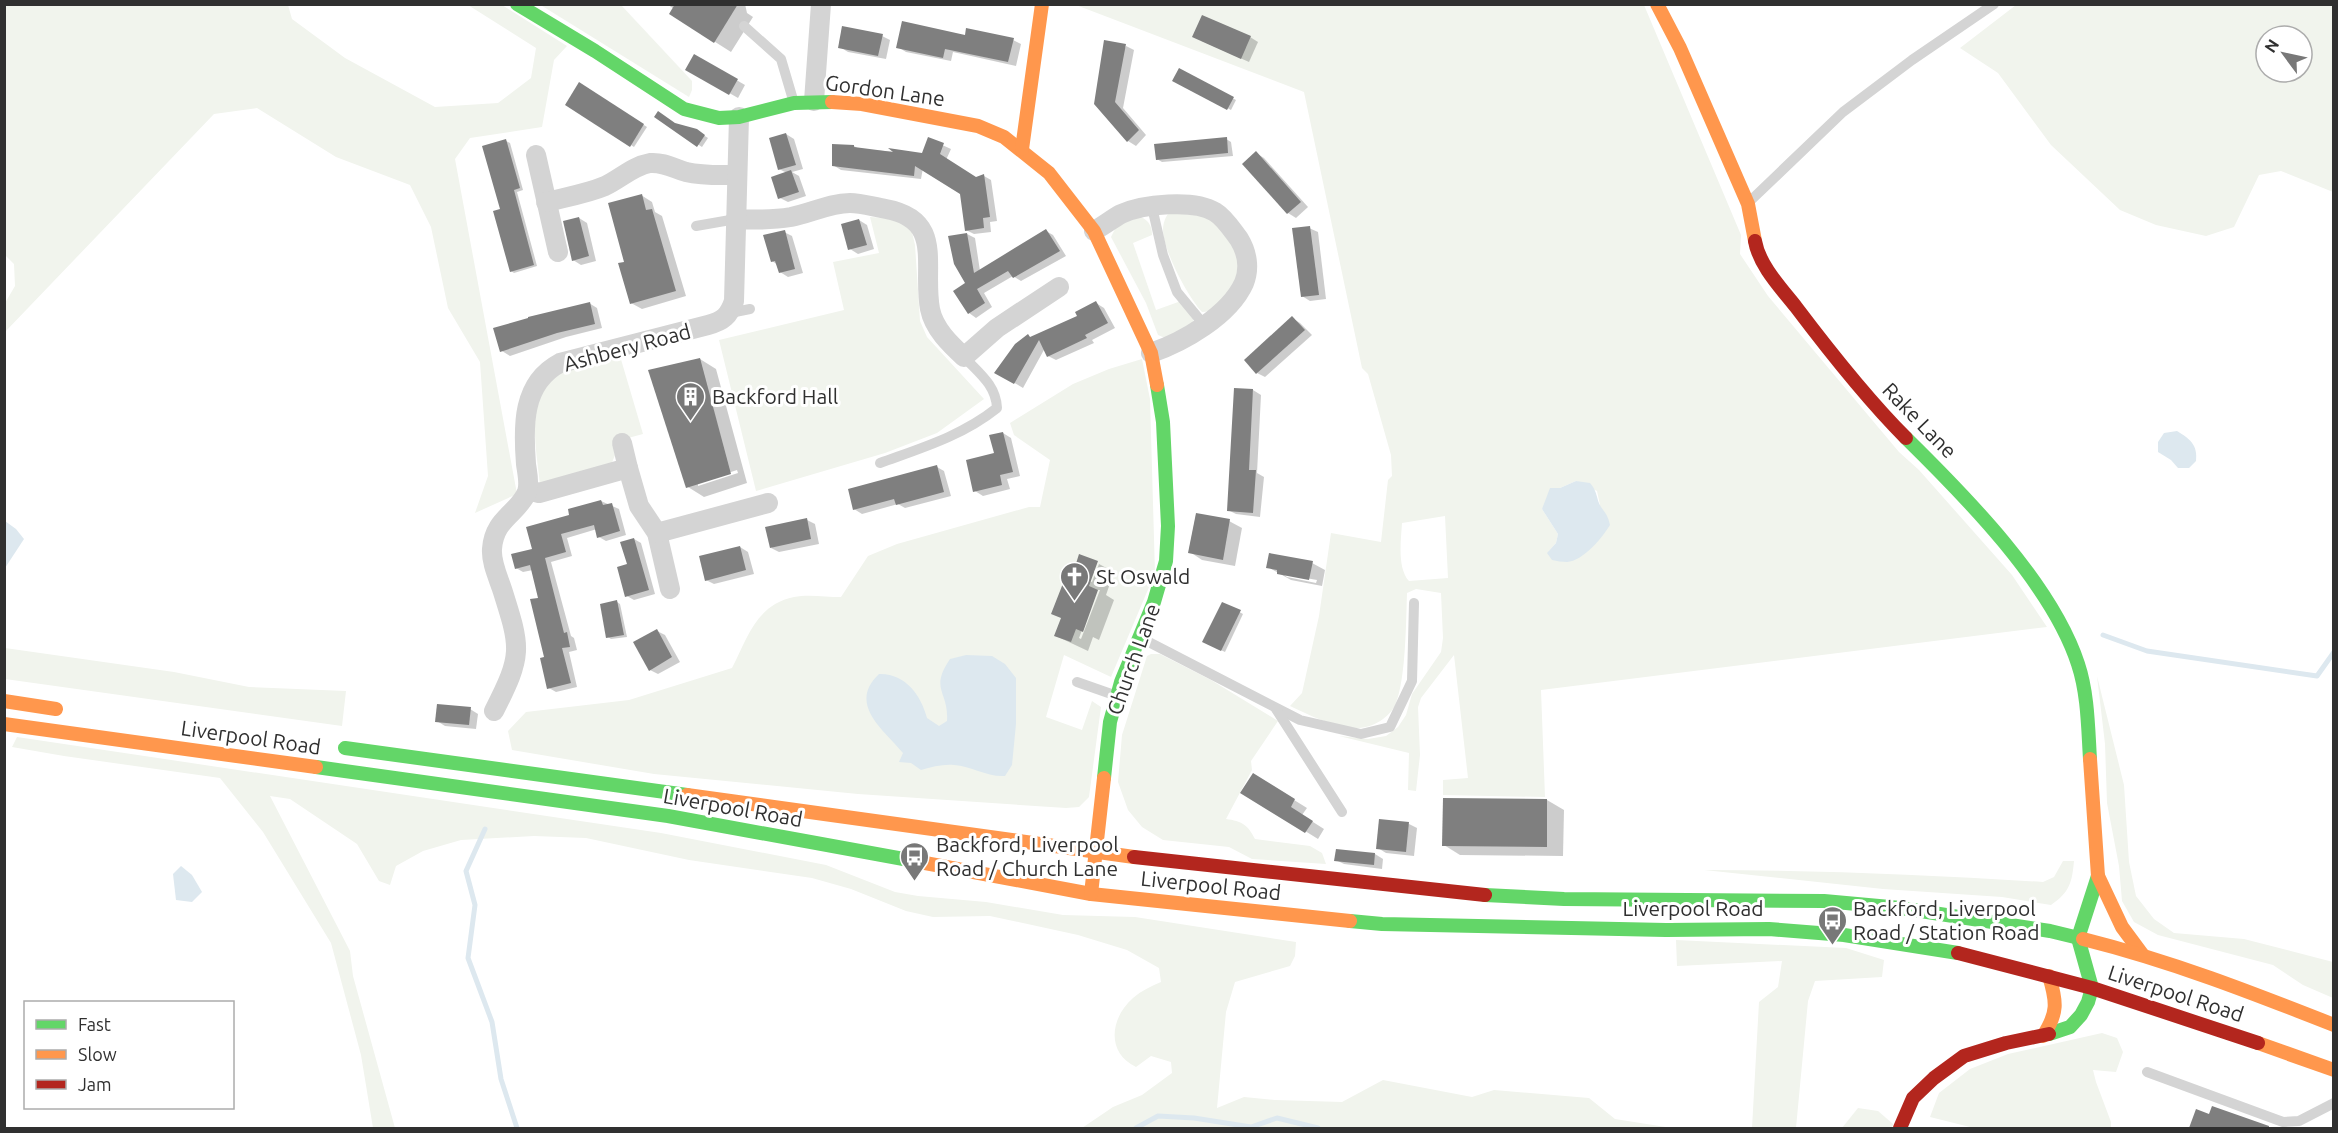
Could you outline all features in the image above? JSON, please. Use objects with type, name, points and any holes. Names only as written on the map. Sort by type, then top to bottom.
[{"type":"main road","points":[[1022,149],[1042,4]]},
{"type":"main road","name":"Rake Lane","points":[[1657,4],[1680,48],[1748,204],[1756,247],[1773,278],[1887,419],[1954,485],[2010,551],[2063,625],[2079,666],[2086,704],[2098,876],[2122,927],[2142,954]]},
{"type":"main road","name":"Gordon Lane","points":[[519,5],[596,51],[684,109],[719,118],[740,117],[794,103],[814,101],[862,104],[978,126],[1004,137],[1022,149]]},
{"type":"main road","name":"Church Lane","points":[[1022,149],[1049,173],[1094,231],[1151,353],[1163,422],[1168,526],[1166,561],[1154,602],[1117,696],[1110,722],[1091,894]]},
{"type":"main road","points":[[4,701],[72,711]]},
{"type":"main road","name":"Liverpool Road","points":[[4,724],[668,816],[1091,894],[1382,924],[1666,930],[1769,929],[1844,935],[1961,954],[2049,976],[2191,1019],[2334,1070]]},
{"type":"main road","name":"Liverpool Road","points":[[337,747],[1096,851],[1252,871],[1467,894],[1564,899],[1824,901],[1901,908],[1992,921],[2078,938],[2142,954],[2221,980],[2334,1025]]},
{"type":"main road","name":"Rake Lane","points":[[2078,938],[2098,876]]},
{"type":"main road","points":[[1900,1128],[1912,1098],[1964,1056],[2006,1042],[2043,1036],[2070,1027],[2081,1015],[2092,988],[2078,938]]},
{"type":"main road","points":[[2043,1036],[2054,1021],[2056,1012],[2056,996],[2049,976]]},
{"type":"street","points":[[814,101],[821,4]]},
{"type":"street","points":[[730,313],[734,301],[740,117]]},
{"type":"street","points":[[536,155],[558,252]]},
{"type":"street","points":[[546,202],[606,185],[633,169],[648,164],[660,163],[684,171],[708,175],[737,174]]},
{"type":"street","points":[[736,219],[760,220],[792,216],[827,206],[850,203],[898,211],[918,221],[927,242],[930,311],[944,338],[964,357],[997,328],[1059,286]]},
{"type":"street","points":[[1094,231],[1123,213],[1182,203],[1201,205],[1217,213],[1243,246],[1248,263],[1244,283],[1231,301],[1205,326],[1178,344],[1151,353]]},
{"type":"street","name":"Ashbery Road","points":[[528,490],[526,419],[529,398],[537,380],[547,370],[560,363],[721,321],[730,313]]},
{"type":"street","points":[[622,443],[639,506],[657,533],[670,589]]},
{"type":"street","points":[[494,711],[516,662],[517,645],[515,630],[494,565],[492,550],[501,521],[521,501],[528,490],[539,494],[628,468]]},
{"type":"street","points":[[657,533],[768,503]]},
{"type":"lane","points":[[1748,204],[1843,112],[1912,60],[1994,4]]},
{"type":"lane","points":[[744,26],[781,59],[794,103]]},
{"type":"lane","points":[[1152,207],[1162,255],[1178,292],[1205,326]]},
{"type":"lane","points":[[696,226],[736,219]]},
{"type":"lane","points":[[730,313],[750,309]]},
{"type":"lane","points":[[880,463],[956,436],[983,420],[997,408],[994,391],[989,383],[964,357]]},
{"type":"lane","points":[[1141,638],[1300,720],[1361,734],[1390,727],[1412,681],[1414,603]]},
{"type":"lane","points":[[1077,682],[1117,696]]},
{"type":"lane","points":[[1276,708],[1342,812]]},
{"type":"lane","points":[[2147,1072],[2283,1122],[2299,1121],[2334,1103]]},
{"type":"shaded area","points":[[539,4],[621,5],[692,81],[689,97]]},
{"type":"shaded area","points":[[4,5],[288,5],[292,19],[345,58],[435,107],[498,103],[531,78],[536,48],[468,5],[502,5],[567,46],[554,60],[542,127],[470,138],[455,159],[517,494],[475,513],[488,476],[480,362],[448,308],[431,227],[410,185],[336,157],[257,108],[214,114],[5,332],[5,303],[15,286],[14,264],[4,254]]},
{"type":"shaded area","points":[[1076,5],[1644,5],[1741,235],[1740,254],[1768,296],[1899,452],[1919,470],[2012,575],[2047,627],[1541,690],[1545,797],[1443,795],[1443,780],[1468,778],[1454,655],[1421,698],[1418,707],[1420,755],[1416,791],[1408,790],[1409,753],[1339,736],[1368,739],[1386,736],[1398,727],[1406,715],[1412,694],[1441,652],[1443,638],[1441,593],[1416,589],[1407,593],[1402,679],[1396,703],[1385,718],[1367,727],[1347,727],[1321,720],[1290,706],[1302,693],[1319,616],[1331,533],[1381,542],[1388,480],[1392,476],[1391,455],[1368,374],[1362,368],[1304,92]],"holes":[[[1576,481],[1597,491],[1600,505],[1547,553],[1556,543],[1558,534],[1542,509],[1560,488]],[[1445,516],[1448,578],[1409,581],[1401,561],[1402,523]]]},
{"type":"shaded area","points":[[2016,5],[2333,5],[2333,192],[2281,171],[2259,175],[2234,227],[2206,236],[2156,225],[2120,210],[2051,145],[1998,73],[1960,48]]},
{"type":"shaded area","points":[[1172,209],[1207,213],[1234,243],[1240,270],[1225,297],[1209,311],[1202,312],[1190,296],[1167,249],[1163,227]]},
{"type":"shaded area","points":[[870,217],[899,219],[911,228],[915,245],[920,321],[927,337],[984,399],[937,433],[885,453],[756,491],[719,340],[844,310],[833,262],[879,253]]},
{"type":"shaded area","points":[[1141,217],[1150,224],[1152,235],[1133,243],[1156,310],[1181,301],[1193,318],[1194,328],[1165,338],[1158,335],[1146,303],[1111,237],[1117,225]]},
{"type":"shaded area","points":[[620,356],[643,434],[613,442],[615,455],[611,465],[540,484],[535,425],[540,397],[547,385],[558,375],[570,369]]},
{"type":"shaded area","points":[[1142,359],[1150,399],[1155,573],[1111,677],[1064,655],[1046,717],[1082,730],[1092,701],[1101,707],[1089,797],[1079,807],[858,794],[654,774],[512,750],[508,731],[526,712],[629,700],[732,668],[755,624],[771,607],[781,601],[805,596],[841,597],[868,556],[897,544],[1029,507],[1040,507],[1050,460],[1014,435],[1010,423],[1073,384],[1109,369]]},
{"type":"shaded area","points":[[2177,431],[2189,440],[2196,451],[2196,461],[2189,468],[2178,468],[2171,460],[2158,452],[2158,442],[2164,433]]},
{"type":"shaded area","points":[[1576,481],[1590,483],[1593,486],[1610,525],[1597,542],[1579,558],[1567,562],[1552,560],[1547,553],[1556,543],[1558,534],[1542,509],[1550,488],[1560,488]]},
{"type":"shaded area","points":[[5,521],[24,539],[5,568]]},
{"type":"shaded area","points":[[5,648],[174,672],[249,687],[346,691],[342,726],[5,679]]},
{"type":"shaded area","points":[[1160,654],[1211,680],[1278,721],[1251,761],[1252,770],[1226,819],[1244,824],[1255,839],[1310,846],[1322,853],[1326,864],[1252,859],[1229,847],[1163,840],[1142,827],[1128,810],[1118,782],[1122,735],[1147,656]]},
{"type":"shaded area","points":[[966,655],[992,656],[1005,664],[1016,678],[1016,724],[1012,765],[1005,776],[954,765],[921,770],[911,763],[899,762],[903,753],[879,726],[868,706],[867,696],[870,685],[879,674],[897,677],[916,694],[927,718],[939,726],[947,721],[947,711],[940,684],[944,669],[950,659]]},
{"type":"shaded area","points":[[2097,676],[2124,785],[2129,862],[2136,896],[2154,919],[2174,933],[2244,939],[2333,962],[2333,998],[2303,985],[2273,965],[2158,935],[2134,922],[2122,901],[2119,866],[2107,803],[2105,744]]},
{"type":"shaded area","points":[[17,737],[661,833],[826,865],[895,892],[918,896],[986,902],[1063,915],[1135,917],[1296,942],[1295,956],[1290,966],[1235,982],[1226,1012],[1217,1108],[1244,1097],[1342,1102],[1383,1080],[1472,1097],[1494,1090],[1589,1098],[1615,1119],[1672,1128],[1082,1128],[1113,1107],[1142,1095],[1172,1073],[1171,1062],[1151,1056],[1136,1067],[1126,1061],[1116,1044],[1116,1025],[1125,1006],[1139,993],[1161,982],[1159,968],[1127,950],[1078,935],[990,916],[933,917],[906,911],[851,889],[812,878],[689,860],[586,838],[534,836],[461,840],[423,851],[396,866],[390,885],[379,881],[357,844],[290,799],[270,796],[350,951],[353,976],[395,1128],[373,1128],[361,1055],[331,943],[263,832],[220,778],[12,747]]},
{"type":"shaded area","points":[[2063,861],[2074,861],[2071,881],[2062,896],[2051,905],[2002,897],[1883,889],[1704,870],[1874,873],[2043,882],[2054,877]]},
{"type":"shaded area","points":[[181,866],[192,875],[202,892],[192,902],[176,900],[173,874]]},
{"type":"shaded area","points":[[1676,940],[1846,948],[1884,960],[1882,977],[1815,981],[1808,1001],[1796,1128],[1752,1128],[1759,1002],[1778,987],[1782,961],[1677,966]]},
{"type":"shaded area","points":[[2102,1033],[2117,1038],[2123,1052],[2116,1072],[2093,1070],[2111,1128],[1974,1128],[1930,1117],[1939,1093],[1970,1069],[2008,1054]]},
{"type":"shaded area","points":[[1858,1108],[1878,1111],[1893,1124],[1892,1128],[1842,1128]]},
{"type":"building","points":[[675,4],[738,4],[714,43],[669,14]]},
{"type":"building","points":[[1202,15],[1251,36],[1241,59],[1192,37]]},
{"type":"building","points":[[902,21],[965,35],[966,28],[1014,38],[1008,62],[945,49],[943,58],[896,48]]},
{"type":"building","points":[[842,26],[883,34],[878,56],[838,48]]},
{"type":"building","points":[[1104,40],[1126,44],[1115,102],[1139,130],[1127,142],[1094,104]]},
{"type":"building","points":[[694,54],[738,79],[729,95],[685,70]]},
{"type":"building","points":[[1179,68],[1234,97],[1227,110],[1172,81]]},
{"type":"building","points":[[579,82],[644,124],[630,147],[565,105]]},
{"type":"building","points":[[658,111],[675,123],[697,129],[705,135],[697,147],[654,117]]},
{"type":"building","points":[[786,133],[796,165],[778,170],[769,138]]},
{"type":"building","points":[[928,137],[944,143],[940,154],[976,177],[984,174],[990,217],[983,218],[984,228],[965,231],[960,194],[915,166],[914,176],[832,166],[832,144],[854,145],[854,147],[893,152],[888,148],[922,153]]},
{"type":"building","points":[[1227,137],[1228,153],[1156,160],[1154,144]]},
{"type":"building","points":[[506,139],[520,188],[514,190],[534,265],[510,272],[493,211],[500,209],[482,146]]},
{"type":"building","points":[[1256,151],[1301,202],[1287,214],[1242,164]]},
{"type":"building","points":[[791,170],[799,192],[778,199],[771,177]]},
{"type":"building","points":[[642,194],[646,210],[652,209],[676,291],[630,304],[618,263],[624,262],[608,203]]},
{"type":"building","points":[[579,217],[589,256],[572,261],[563,221]]},
{"type":"building","points":[[859,219],[867,245],[848,250],[841,224]]},
{"type":"building","points":[[1310,226],[1319,295],[1301,297],[1292,228]]},
{"type":"building","points":[[1046,229],[1060,251],[1013,278],[1008,271],[977,289],[985,303],[968,314],[953,291],[965,283],[954,264],[948,236],[967,233],[974,273]]},
{"type":"building","points":[[785,230],[795,269],[779,273],[775,261],[771,262],[763,235]]},
{"type":"building","points":[[1096,301],[1108,323],[1085,335],[1087,338],[1047,357],[1039,340],[1014,384],[994,373],[1015,344],[1028,334],[1030,337],[1077,316],[1075,312]]},
{"type":"building","points":[[590,302],[595,324],[557,333],[500,352],[493,328]]},
{"type":"building","points":[[1292,316],[1305,330],[1256,374],[1244,360]]},
{"type":"building","name":"Backford Hall","points":[[700,358],[731,474],[686,488],[648,370]]},
{"type":"building","points":[[1234,388],[1253,389],[1249,470],[1256,470],[1253,513],[1227,511]]},
{"type":"building","points":[[1003,432],[1013,472],[1000,475],[1002,485],[973,492],[966,460],[994,453],[989,435]]},
{"type":"building","points":[[937,465],[944,492],[896,505],[894,499],[853,510],[848,489]]},
{"type":"building","points":[[601,500],[603,505],[612,503],[620,531],[597,538],[594,525],[561,534],[566,552],[545,558],[564,633],[567,632],[570,647],[562,648],[571,683],[547,689],[540,658],[544,657],[530,599],[538,598],[530,565],[515,569],[511,554],[532,549],[526,527],[569,515],[568,509]]},
{"type":"building","points":[[1196,513],[1230,519],[1223,560],[1188,553]]},
{"type":"building","points":[[807,518],[811,539],[770,548],[765,527]]},
{"type":"building","points":[[634,538],[649,590],[625,597],[617,567],[627,564],[620,542]]},
{"type":"building","points":[[740,546],[746,570],[705,581],[699,556]]},
{"type":"building","points":[[1269,553],[1313,561],[1309,580],[1277,574],[1277,570],[1266,568]]},
{"type":"building","name":"St Oswald","points":[[1079,554],[1098,561],[1089,586],[1098,590],[1083,632],[1076,629],[1071,642],[1054,636],[1061,618],[1051,614],[1069,568],[1074,570]]},
{"type":"building","points":[[617,600],[624,635],[606,638],[600,604]]},
{"type":"building","points":[[1222,602],[1241,610],[1221,651],[1202,642]]},
{"type":"building","points":[[657,629],[672,657],[649,671],[633,642]]},
{"type":"building","points":[[437,704],[471,707],[469,725],[435,722]]},
{"type":"building","points":[[1253,773],[1295,799],[1291,807],[1313,821],[1305,833],[1240,793]]},
{"type":"building","points":[[1443,798],[1547,799],[1547,847],[1442,846]]},
{"type":"building","points":[[1379,819],[1409,822],[1406,852],[1376,849]]},
{"type":"building","points":[[1336,849],[1375,853],[1374,865],[1334,861]]},
{"type":"building","points":[[2212,1106],[2269,1126],[2269,1128],[2189,1128],[2196,1109],[2209,1114]]},
{"type":"waterway","points":[[2103,635],[2147,651],[2317,676],[2334,652]]},
{"type":"waterway","points":[[485,829],[466,871],[475,905],[468,958],[492,1022],[501,1079],[517,1128]]},
{"type":"waterway","points":[[1136,1128],[1158,1116],[1194,1118],[1251,1127],[1277,1118],[1318,1128]]},
{"type":"traffic: fast","points":[[517,4],[684,109],[719,118],[739,117],[794,103],[832,102]]},
{"type":"traffic: fast","points":[[1104,778],[1110,722],[1121,682],[1154,602],[1166,561],[1168,526],[1163,422],[1157,385]]},
{"type":"traffic: fast","points":[[1906,438],[1980,514],[2005,543],[2049,603],[2066,634],[2081,675],[2087,711],[2090,759]]},
{"type":"traffic: fast","points":[[345,748],[687,795]]},
{"type":"traffic: fast","points":[[316,767],[668,816],[909,860]]},
{"type":"traffic: fast","points":[[2049,1034],[2070,1027],[2081,1015],[2088,1002],[2092,988],[2078,938],[2098,876]]},
{"type":"traffic: fast","points":[[1485,895],[1564,899],[1824,901],[1901,908],[2050,931],[2083,939]]},
{"type":"traffic: fast","points":[[1350,921],[1382,924],[1666,930],[1769,929],[1844,935],[1958,953]]},
{"type":"traffic: slow","points":[[1022,149],[1042,4]]},
{"type":"traffic: slow","points":[[1657,4],[1680,48],[1748,204],[1755,241]]},
{"type":"traffic: slow","points":[[832,102],[862,104],[978,126],[1004,137],[1049,173],[1094,231],[1151,353],[1157,385]]},
{"type":"traffic: slow","points":[[4,701],[56,709]]},
{"type":"traffic: slow","points":[[4,724],[316,767]]},
{"type":"traffic: slow","points":[[2090,759],[2098,876],[2122,927],[2142,954]]},
{"type":"traffic: slow","points":[[1091,894],[1104,778]]},
{"type":"traffic: slow","points":[[687,795],[1134,857]]},
{"type":"traffic: slow","points":[[909,860],[1091,894],[1350,921]]},
{"type":"traffic: slow","points":[[2083,939],[2179,967],[2334,1025]]},
{"type":"traffic: slow","points":[[2043,1036],[2055,1007],[2049,976]]},
{"type":"traffic: slow","points":[[2258,1043],[2334,1070]]},
{"type":"traffic: jam","points":[[1755,241],[1761,259],[1777,284],[1849,374],[1906,438]]},
{"type":"traffic: jam","points":[[1134,857],[1485,895]]},
{"type":"traffic: jam","points":[[1958,953],[2092,988],[2258,1043]]},
{"type":"traffic: jam","points":[[1900,1128],[1913,1098],[1934,1078],[1964,1056],[2006,1043],[2049,1034]]},
{"type":"place","name":"Backford Hall","points":[[691,422]]},
{"type":"place","name":"St Oswald","points":[[1075,602]]},
{"type":"place","name":"Backford, Liverpool Road / Church Lane","points":[[915,882]]},
{"type":"place","name":"Backford, Liverpool Road / Station Road","points":[[1832,946]]}]
